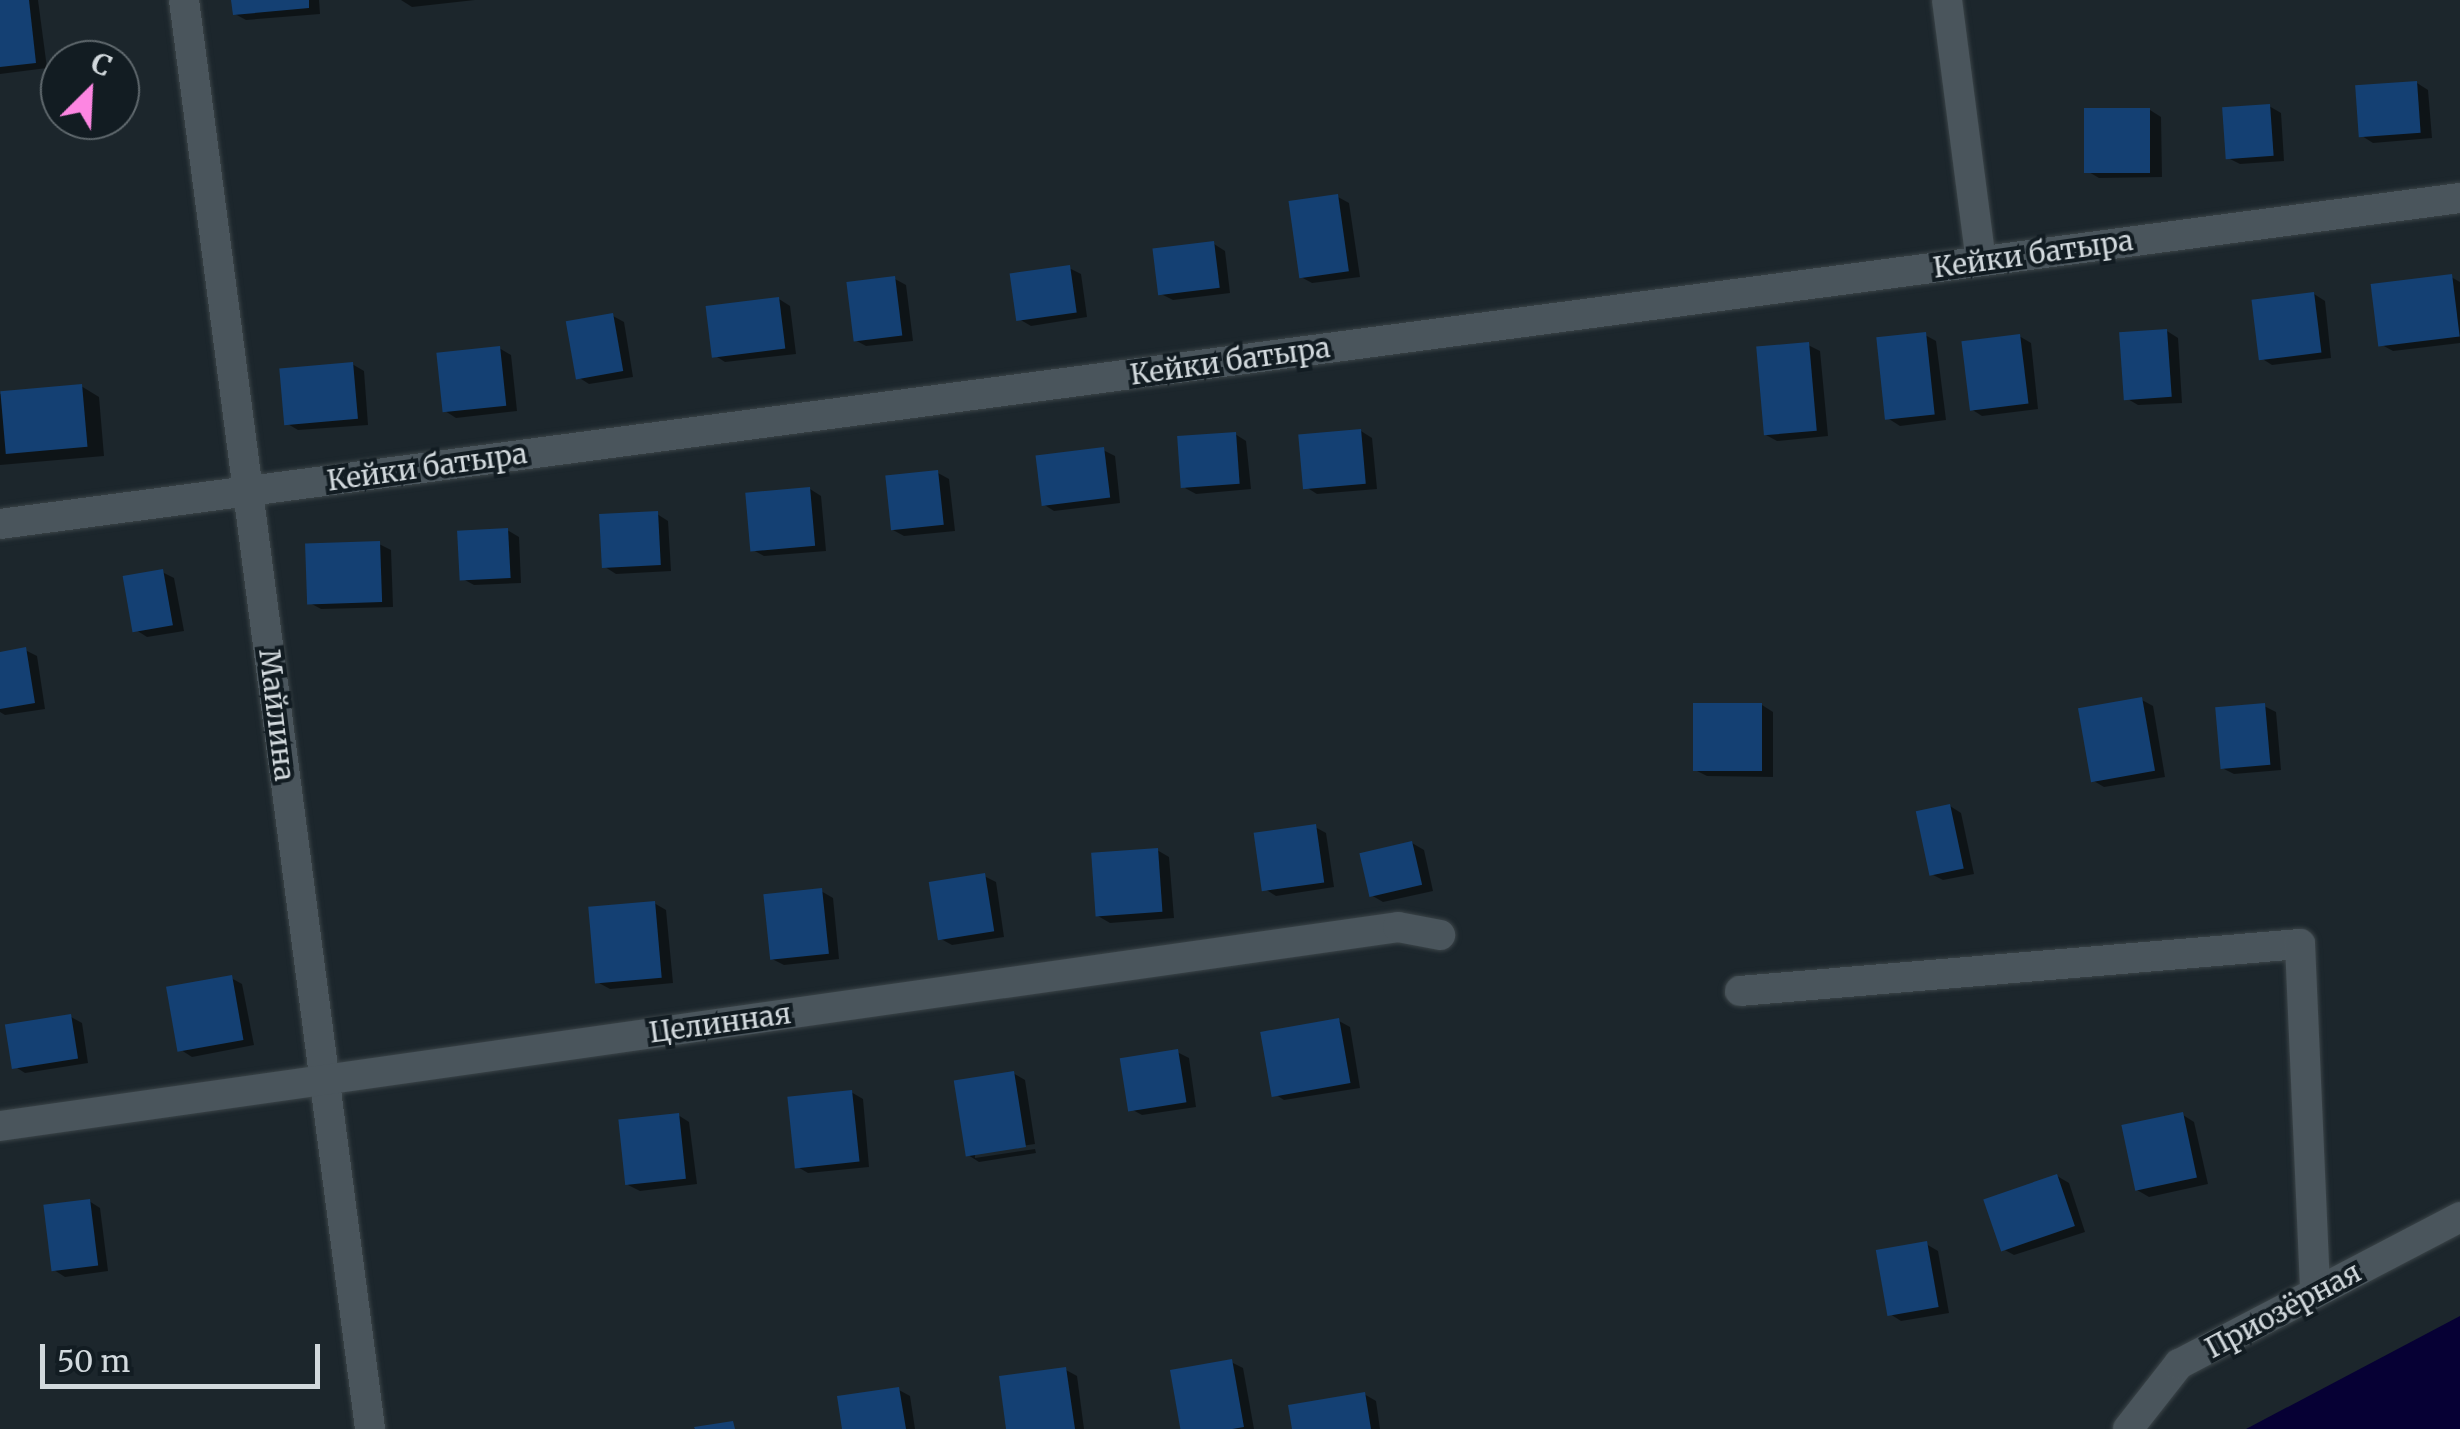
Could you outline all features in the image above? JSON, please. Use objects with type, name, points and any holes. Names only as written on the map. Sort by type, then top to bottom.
[{"type":"street","name":"Майлина","points":[[184,0],[370,1429]]},
{"type":"street","points":[[1947,0],[1981,261]]},
{"type":"street","name":"Кейки батыра","points":[[0,524],[2460,198]]},
{"type":"street","name":"Целинная","points":[[0,1126],[1398,927],[1440,934]]},
{"type":"street","points":[[1740,992],[2300,944],[2315,1293]]},
{"type":"street","name":"Приозёрная","points":[[2128,1429],[2179,1364],[2460,1216]]},
{"type":"shaded area","points":[[2460,1316],[2460,1429],[2246,1429]]},
{"type":"building","points":[[0,0],[29,0],[36,63],[0,67]]},
{"type":"building","points":[[231,0],[309,0],[309,8],[233,15]]},
{"type":"building","points":[[2417,81],[2421,133],[2359,137],[2355,85]]},
{"type":"building","points":[[2270,104],[2274,156],[2226,159],[2222,107]]},
{"type":"building","points":[[2084,108],[2150,108],[2150,173],[2084,173]]},
{"type":"building","points":[[1338,194],[1349,271],[1299,278],[1288,201]]},
{"type":"building","points":[[1214,241],[1220,288],[1158,295],[1152,249]]},
{"type":"building","points":[[1070,265],[1077,313],[1016,321],[1010,273]]},
{"type":"building","points":[[2452,274],[2460,337],[2378,347],[2371,284]]},
{"type":"building","points":[[895,276],[902,336],[854,342],[846,282]]},
{"type":"building","points":[[2314,292],[2321,353],[2259,360],[2251,300]]},
{"type":"building","points":[[779,297],[785,349],[712,358],[706,306]]},
{"type":"building","points":[[613,313],[623,371],[576,379],[566,321]]},
{"type":"building","points":[[2167,329],[2172,397],[2124,400],[2119,332]]},
{"type":"building","points":[[1926,332],[1935,415],[1885,420],[1876,337]]},
{"type":"building","points":[[2020,334],[2029,403],[1970,411],[1961,341]]},
{"type":"building","points":[[1809,342],[1817,431],[1764,435],[1756,347]]},
{"type":"building","points":[[500,346],[506,406],[443,412],[436,353]]},
{"type":"building","points":[[353,362],[358,419],[284,425],[279,368]]},
{"type":"building","points":[[82,384],[87,447],[6,454],[0,391]]},
{"type":"building","points":[[1361,429],[1366,484],[1303,489],[1298,434]]},
{"type":"building","points":[[1236,432],[1240,484],[1181,488],[1177,436]]},
{"type":"building","points":[[1104,447],[1110,498],[1042,506],[1036,455]]},
{"type":"building","points":[[938,470],[944,525],[891,530],[885,476]]},
{"type":"building","points":[[810,487],[815,546],[750,551],[745,493]]},
{"type":"building","points":[[658,511],[661,565],[602,568],[599,514]]},
{"type":"building","points":[[508,528],[511,578],[460,581],[457,531]]},
{"type":"building","points":[[380,541],[382,602],[307,605],[305,544]]},
{"type":"building","points":[[163,569],[173,625],[133,632],[123,576]]},
{"type":"building","points":[[26,647],[35,703],[0,709],[0,652]]},
{"type":"building","points":[[2142,697],[2155,771],[2091,782],[2078,708]]},
{"type":"building","points":[[1693,703],[1762,703],[1762,771],[1693,771]]},
{"type":"building","points":[[2265,703],[2270,765],[2221,769],[2215,707]]},
{"type":"building","points":[[1950,804],[1964,869],[1929,876],[1916,811]]},
{"type":"building","points":[[1316,824],[1324,882],[1262,891],[1254,833]]},
{"type":"building","points":[[1412,841],[1422,885],[1370,897],[1359,853]]},
{"type":"building","points":[[1158,848],[1162,912],[1096,917],[1091,853]]},
{"type":"building","points":[[985,873],[994,931],[938,940],[929,882]]},
{"type":"building","points":[[822,888],[829,954],[770,960],[763,894]]},
{"type":"building","points":[[655,901],[662,978],[595,984],[588,907]]},
{"type":"building","points":[[232,975],[243,1040],[177,1052],[166,987]]},
{"type":"building","points":[[71,1014],[78,1058],[12,1069],[5,1024]]},
{"type":"building","points":[[1339,1018],[1350,1083],[1272,1097],[1260,1032]]},
{"type":"building","points":[[1178,1049],[1186,1102],[1128,1112],[1120,1058]]},
{"type":"building","points":[[1014,1071],[1026,1147],[966,1157],[954,1081]]},
{"type":"building","points":[[852,1090],[860,1162],[795,1168],[787,1097]]},
{"type":"building","points":[[2183,1112],[2197,1178],[2135,1191],[2121,1125]]},
{"type":"building","points":[[679,1113],[686,1179],[625,1185],[618,1119]]},
{"type":"building","points":[[2057,1174],[2075,1226],[2001,1251],[1983,1199]]},
{"type":"building","points":[[90,1199],[98,1266],[52,1271],[43,1205]]},
{"type":"building","points":[[1927,1241],[1939,1307],[1887,1316],[1876,1250]]},
{"type":"building","points":[[1232,1359],[1244,1427],[1180,1429],[1170,1370]]},
{"type":"building","points":[[1066,1367],[1075,1429],[1006,1429],[999,1376]]},
{"type":"building","points":[[899,1387],[906,1429],[842,1429],[837,1396]]},
{"type":"building","points":[[1365,1392],[1371,1429],[1292,1429],[1288,1405]]},
{"type":"building","points":[[733,1421],[735,1429],[694,1427]]}]
